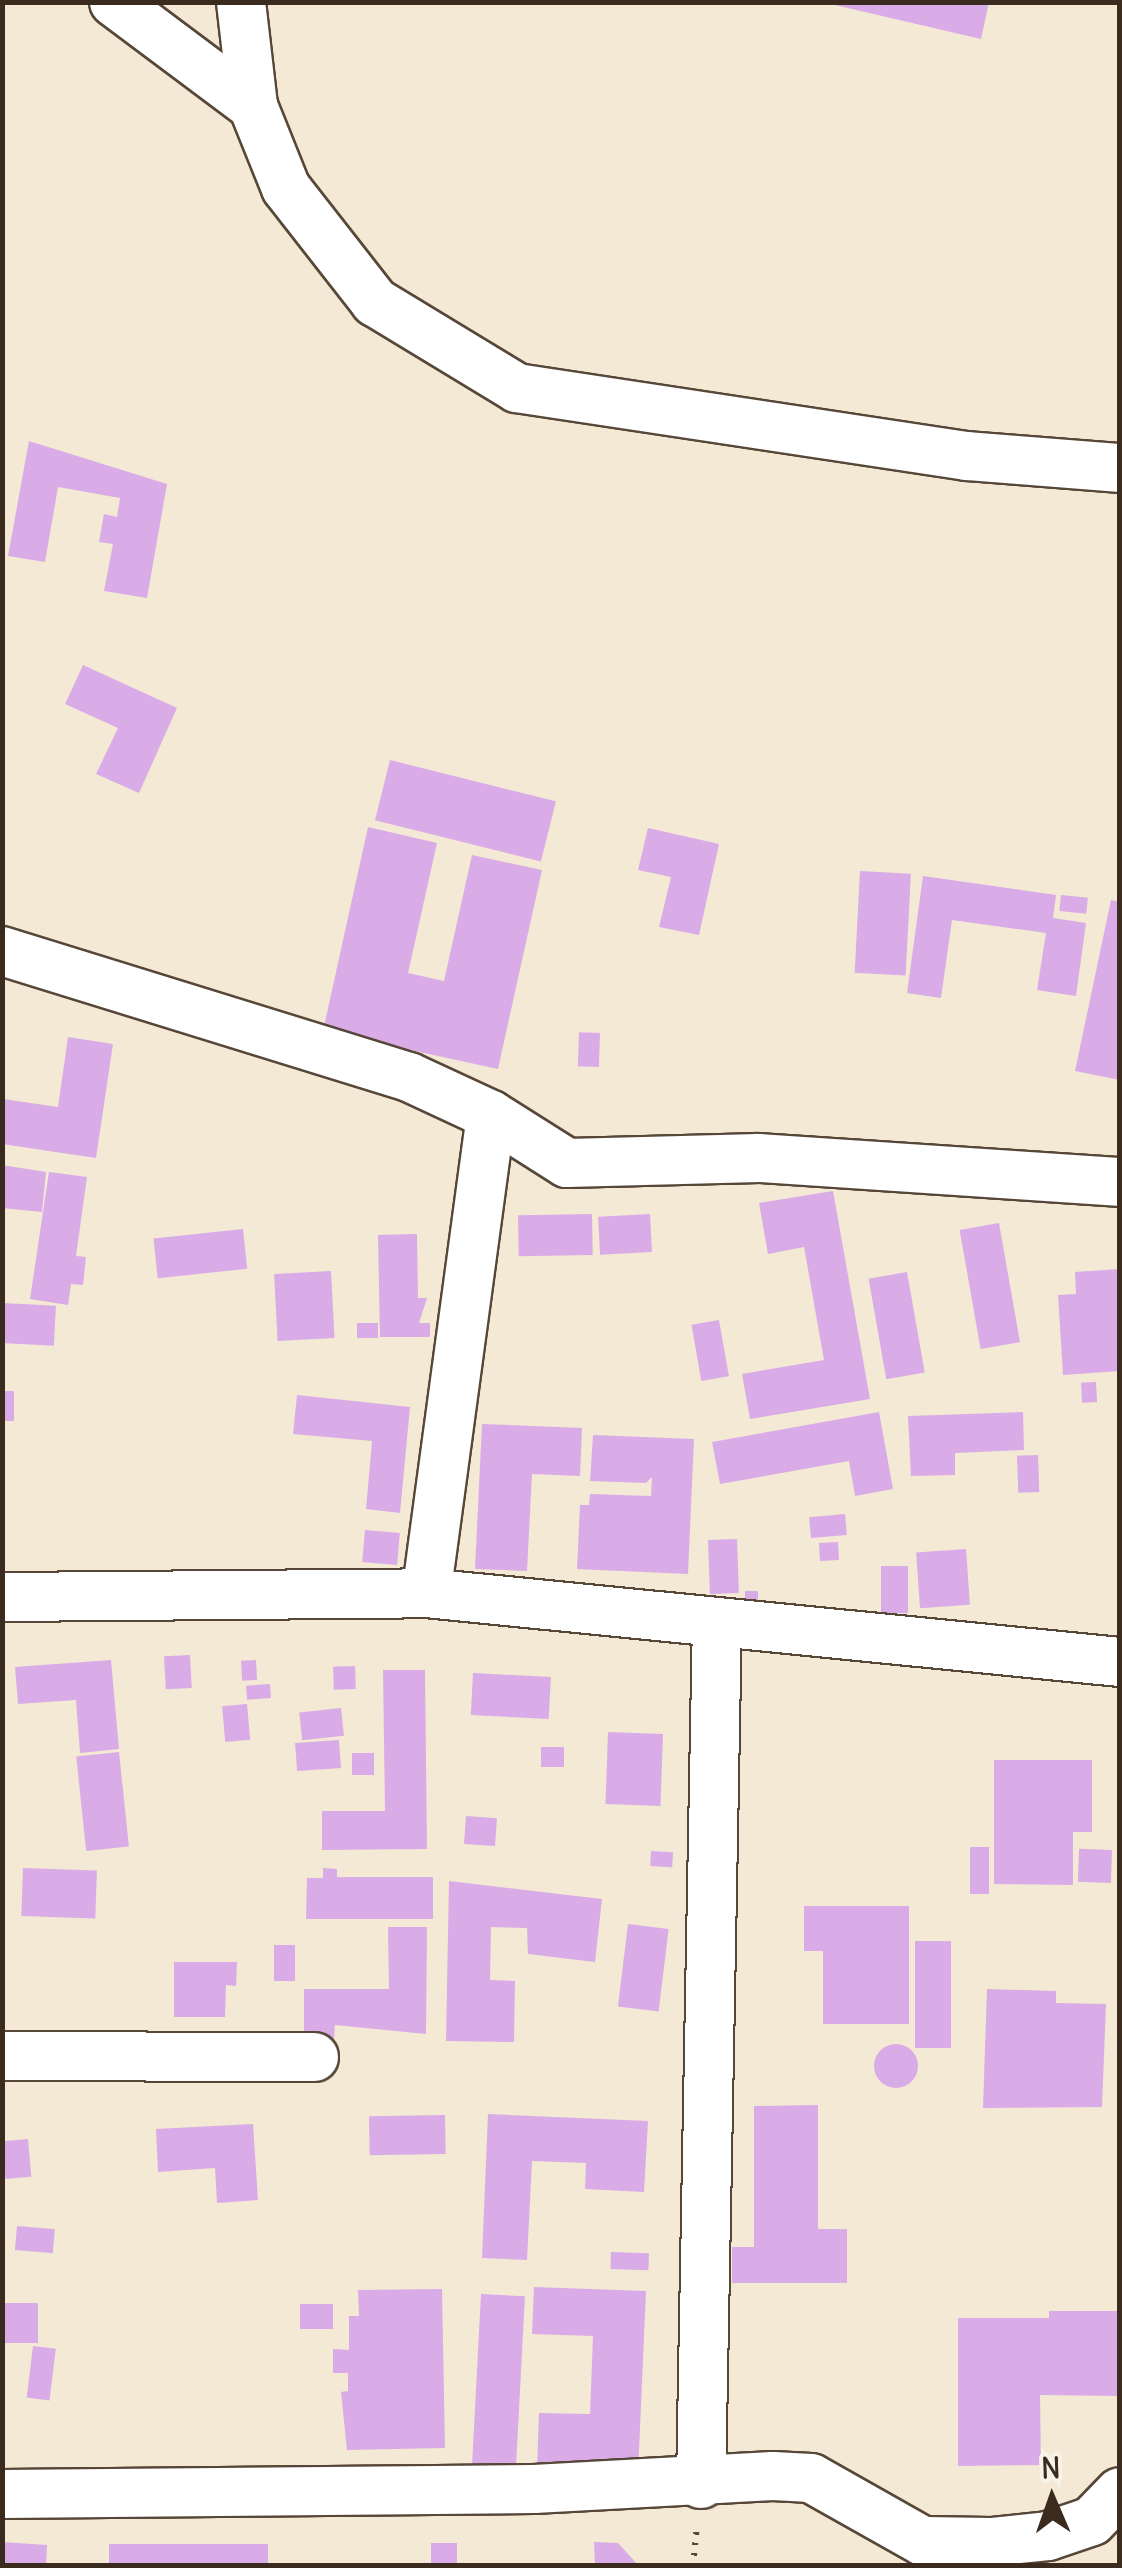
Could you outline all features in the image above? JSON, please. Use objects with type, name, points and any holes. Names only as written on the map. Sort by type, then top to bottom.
[{"type":"street","points":[[114,2],[253,106]]},
{"type":"street","points":[[241,2],[253,106],[286,188],[374,302],[517,388],[967,456],[1120,468]]},
{"type":"street","points":[[2,951],[409,1077],[491,1115],[568,1163],[759,1158],[1120,1182]]},
{"type":"street","points":[[426,1592],[491,1115]]},
{"type":"street","points":[[2,1597],[426,1592],[1120,1662]]},
{"type":"street","points":[[701,2484],[716,1622]]},
{"type":"street","points":[[2,2056],[314,2057]]},
{"type":"street","points":[[2,2494],[701,2484],[811,2478],[923,2541],[991,2542],[1048,2536],[1092,2521],[1120,2492]]},
{"type":"building","points":[[822,2],[989,2],[981,39]]},
{"type":"building","points":[[29,441],[167,484],[147,598],[104,591],[113,544],[99,542],[104,514],[117,517],[120,498],[58,487],[45,562],[8,556]]},
{"type":"building","points":[[83,665],[177,708],[139,793],[96,774],[118,728],[65,704]]},
{"type":"building","points":[[390,760],[556,801],[541,862],[375,820]]},
{"type":"building","points":[[368,827],[437,843],[408,973],[444,981],[472,855],[542,870],[498,1069],[323,1031]]},
{"type":"building","points":[[648,828],[719,844],[699,935],[659,927],[671,877],[638,870]]},
{"type":"building","points":[[860,871],[911,874],[906,976],[855,973]]},
{"type":"building","points":[[923,876],[1056,895],[1053,918],[1086,923],[1076,996],[1037,990],[1046,933],[952,920],[941,998],[907,993]]},
{"type":"building","points":[[1061,895],[1088,898],[1086,914],[1059,911]]},
{"type":"building","points":[[1111,900],[1120,902],[1120,1080],[1075,1071]]},
{"type":"building","points":[[579,1032],[600,1033],[599,1067],[578,1066]]},
{"type":"building","points":[[68,1037],[113,1044],[96,1158],[2,1144],[3,1099],[58,1107]]},
{"type":"building","points":[[2,1165],[46,1172],[42,1212],[2,1208]]},
{"type":"building","points":[[49,1172],[87,1177],[76,1256],[86,1257],[83,1285],[71,1284],[68,1305],[30,1299]]},
{"type":"building","points":[[833,1191],[870,1399],[750,1419],[742,1374],[824,1360],[804,1247],[768,1254],[759,1203]]},
{"type":"building","points":[[592,1214],[593,1255],[519,1256],[518,1215]]},
{"type":"building","points":[[650,1214],[652,1252],[600,1255],[598,1217]]},
{"type":"building","points":[[999,1223],[1020,1342],[981,1349],[960,1230]]},
{"type":"building","points":[[243,1229],[247,1269],[158,1278],[153,1238]]},
{"type":"building","points":[[417,1234],[418,1298],[427,1298],[419,1323],[430,1323],[430,1337],[380,1337],[378,1235]]},
{"type":"building","points":[[1120,1269],[1120,1371],[1063,1375],[1058,1295],[1076,1294],[1075,1272]]},
{"type":"building","points":[[331,1271],[335,1338],[278,1341],[274,1274]]},
{"type":"building","points":[[907,1272],[925,1372],[886,1379],[869,1279]]},
{"type":"building","points":[[3,1303],[56,1306],[54,1346],[2,1343]]},
{"type":"building","points":[[719,1320],[729,1376],[701,1381],[691,1325]]},
{"type":"building","points":[[357,1323],[378,1323],[378,1338],[357,1338]]},
{"type":"building","points":[[1096,1382],[1097,1402],[1082,1403],[1081,1383]]},
{"type":"building","points":[[2,1391],[14,1391],[14,1421],[2,1421]]},
{"type":"building","points":[[297,1395],[410,1407],[400,1513],[366,1509],[372,1441],[293,1434]]},
{"type":"building","points":[[879,1412],[893,1489],[855,1496],[849,1461],[720,1484],[712,1442]]},
{"type":"building","points":[[1023,1412],[1024,1450],[955,1453],[955,1475],[911,1476],[908,1416]]},
{"type":"building","points":[[482,1424],[582,1428],[580,1476],[532,1474],[527,1571],[475,1569]]},
{"type":"building","points":[[593,1435],[694,1439],[688,1574],[577,1569],[580,1505],[589,1505],[590,1494],[651,1496],[652,1477],[646,1483],[590,1481]]},
{"type":"building","points":[[1038,1455],[1039,1492],[1018,1493],[1017,1456]]},
{"type":"building","points":[[845,1514],[847,1535],[811,1538],[809,1517]]},
{"type":"building","points":[[365,1530],[400,1533],[397,1565],[362,1562]]},
{"type":"building","points":[[737,1539],[739,1593],[710,1594],[708,1540]]},
{"type":"building","points":[[838,1542],[839,1560],[820,1561],[819,1543]]},
{"type":"building","points":[[966,1549],[970,1605],[920,1608],[916,1552]]},
{"type":"building","points":[[881,1566],[908,1566],[908,1613],[881,1613]]},
{"type":"building","points":[[745,1591],[758,1591],[758,1603],[745,1603]]},
{"type":"building","points":[[190,1655],[192,1688],[166,1689],[164,1656]]},
{"type":"building","points":[[111,1660],[119,1749],[80,1753],[76,1700],[18,1704],[15,1667]]},
{"type":"building","points":[[256,1660],[257,1680],[242,1681],[241,1661]]},
{"type":"building","points":[[355,1666],[356,1689],[334,1690],[333,1667]]},
{"type":"building","points":[[383,1670],[425,1670],[427,1849],[322,1850],[322,1811],[385,1811]]},
{"type":"building","points":[[473,1673],[551,1677],[549,1719],[471,1715]]},
{"type":"building","points":[[270,1684],[271,1698],[247,1700],[246,1686]]},
{"type":"building","points":[[247,1704],[250,1740],[225,1742],[222,1706]]},
{"type":"building","points":[[341,1708],[344,1736],[302,1740],[299,1712]]},
{"type":"building","points":[[608,1732],[663,1734],[660,1806],[605,1804]]},
{"type":"building","points":[[339,1740],[341,1768],[297,1771],[295,1743]]},
{"type":"building","points":[[541,1747],[564,1747],[564,1767],[541,1767]]},
{"type":"building","points":[[119,1752],[129,1846],[86,1851],[76,1756]]},
{"type":"building","points":[[352,1753],[374,1753],[374,1775],[352,1775]]},
{"type":"building","points":[[994,1760],[1092,1760],[1092,1832],[1073,1832],[1073,1885],[994,1884]]},
{"type":"building","points":[[466,1816],[497,1818],[495,1846],[464,1844]]},
{"type":"building","points":[[970,1847],[989,1847],[989,1894],[970,1894]]},
{"type":"building","points":[[1079,1849],[1112,1850],[1111,1883],[1078,1882]]},
{"type":"building","points":[[651,1851],[673,1852],[672,1867],[650,1866]]},
{"type":"building","points":[[23,1868],[97,1871],[95,1919],[21,1916]]},
{"type":"building","points":[[323,1868],[337,1869],[337,1877],[433,1877],[433,1919],[306,1919],[307,1878],[323,1878]]},
{"type":"building","points":[[449,1881],[602,1899],[595,1962],[528,1954],[527,1928],[491,1927],[490,1980],[515,1981],[514,2042],[446,2041]]},
{"type":"building","points":[[804,1906],[909,1906],[909,2024],[823,2024],[823,1951],[804,1951]]},
{"type":"building","points":[[628,1924],[669,1929],[659,2011],[618,2006]]},
{"type":"building","points":[[388,1927],[427,1927],[426,2034],[335,2025],[334,2039],[304,2039],[304,1989],[389,1989]]},
{"type":"building","points":[[915,1941],[951,1941],[951,2048],[915,2048]]},
{"type":"building","points":[[274,1945],[295,1945],[295,1981],[274,1981]]},
{"type":"building","points":[[174,1962],[237,1962],[236,1986],[226,1985],[225,2017],[174,2017]]},
{"type":"building","points":[[987,1989],[1056,1991],[1056,2003],[1106,2004],[1102,2107],[983,2108]]},
{"type":"building","points":[[896,2044],[911,2051],[918,2066],[911,2081],[896,2088],[881,2081],[874,2066],[881,2051]]},
{"type":"building","points":[[818,2105],[818,2229],[847,2229],[847,2283],[732,2283],[732,2247],[754,2247],[754,2106]]},
{"type":"building","points":[[488,2114],[648,2121],[644,2192],[585,2189],[586,2163],[532,2161],[527,2260],[482,2258]]},
{"type":"building","points":[[445,2115],[446,2154],[370,2155],[369,2116]]},
{"type":"building","points":[[253,2124],[258,2200],[217,2203],[215,2168],[158,2172],[156,2129]]},
{"type":"building","points":[[28,2139],[31,2177],[5,2179],[2,2141]]},
{"type":"building","points":[[17,2226],[55,2229],[53,2253],[15,2250]]},
{"type":"building","points":[[611,2252],[649,2253],[648,2270],[610,2269]]},
{"type":"building","points":[[534,2287],[646,2291],[638,2474],[537,2469],[539,2413],[590,2414],[593,2336],[532,2334]]},
{"type":"building","points":[[442,2289],[445,2448],[347,2450],[341,2392],[348,2391],[348,2373],[333,2373],[333,2349],[349,2350],[349,2316],[359,2316],[358,2290]]},
{"type":"building","points":[[481,2294],[525,2296],[516,2469],[472,2467]]},
{"type":"building","points":[[2,2303],[38,2303],[38,2343],[2,2343]]},
{"type":"building","points":[[300,2304],[333,2304],[333,2329],[300,2329]]},
{"type":"building","points":[[1049,2311],[1120,2311],[1120,2396],[1040,2395],[1041,2465],[958,2466],[958,2318],[1049,2318]]},
{"type":"building","points":[[33,2346],[56,2349],[49,2400],[27,2398]]},
{"type":"building","points":[[2,2542],[47,2545],[46,2566],[2,2566]]},
{"type":"building","points":[[594,2542],[618,2543],[639,2566],[595,2566]]},
{"type":"building","points":[[431,2543],[457,2543],[457,2566],[431,2566]]},
{"type":"building","points":[[109,2544],[268,2544],[268,2566],[109,2566]]}]
